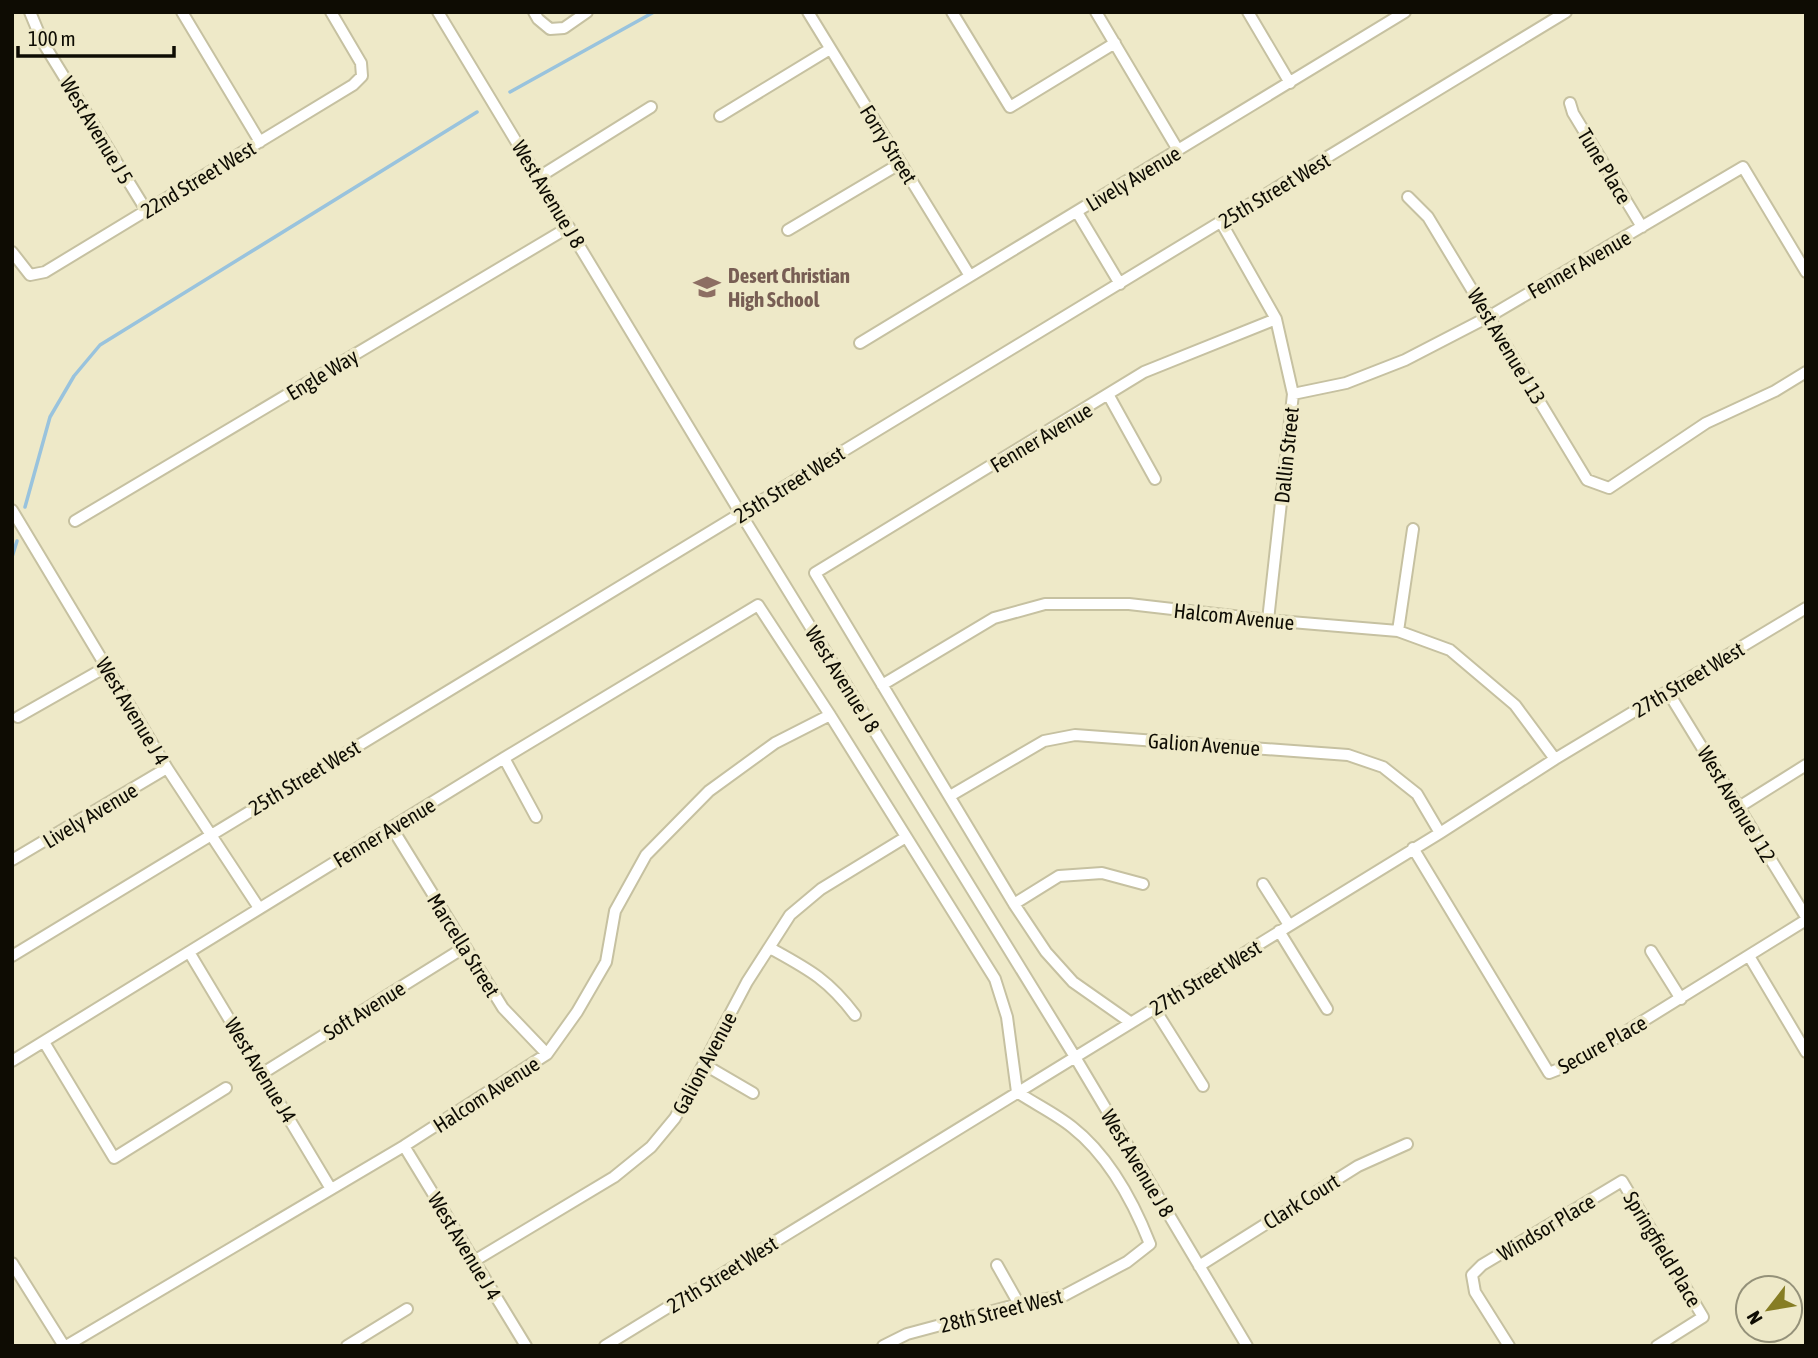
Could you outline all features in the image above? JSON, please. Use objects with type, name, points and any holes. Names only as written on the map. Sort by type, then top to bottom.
[{"type":"street","name":"West Avenue J 5","points":[[30,12],[42,41],[146,210]]},
{"type":"street","points":[[182,12],[260,142]]},
{"type":"street","name":"22nd Street West","points":[[12,253],[30,275],[45,272],[353,85],[362,76],[361,63],[331,12]]},
{"type":"street","name":"West Avenue J 8","points":[[438,12],[741,514],[1075,1057],[1246,1345]]},
{"type":"street","points":[[534,12],[550,29],[564,28],[587,12]]},
{"type":"street","name":"Forry Street","points":[[808,12],[970,276]]},
{"type":"street","points":[[952,12],[1010,107],[1115,43]]},
{"type":"street","points":[[1096,12],[1178,150]]},
{"type":"street","points":[[1248,12],[1290,83]]},
{"type":"street","name":"Lively Avenue","points":[[860,343],[1405,12]]},
{"type":"street","name":"25th Street West","points":[[12,956],[1566,12]]},
{"type":"street","points":[[720,116],[830,49]]},
{"type":"street","name":"Tune Place","points":[[1570,103],[1573,113],[1642,227]]},
{"type":"street","points":[[540,177],[651,107]]},
{"type":"street","points":[[788,230],[901,163]]},
{"type":"street","name":"Fenner Avenue","points":[[1293,394],[1346,383],[1405,360],[1490,316],[1742,167],[1806,272]]},
{"type":"street","name":"West Avenue J 13","points":[[1408,197],[1428,217],[1587,480],[1609,488],[1706,423],[1775,391],[1806,372]]},
{"type":"street","points":[[1077,212],[1120,284]]},
{"type":"street","name":"Dallin Street","points":[[1220,222],[1276,319],[1293,394],[1268,620]]},
{"type":"street","name":"Engle Way","points":[[75,521],[569,227]]},
{"type":"street","name":"Fenner Avenue","points":[[882,685],[815,573],[1109,396],[1144,372],[1276,319]]},
{"type":"street","points":[[1109,396],[1155,479]]},
{"type":"street","name":"West Avenue J 4","points":[[12,510],[167,768],[259,908]]},
{"type":"street","points":[[1398,631],[1413,529]]},
{"type":"street","name":"Halcom Avenue","points":[[882,685],[994,618],[1045,604],[1129,604],[1398,631],[1450,650],[1515,705],[1555,759]]},
{"type":"street","name":"Fenner Avenue","points":[[12,1061],[758,605],[830,715]]},
{"type":"street","name":"27th Street West","points":[[605,1346],[1555,759],[1806,608]]},
{"type":"street","points":[[18,717],[106,667]]},
{"type":"street","points":[[882,685],[1014,904],[1046,952],[1073,982],[1130,1023]]},
{"type":"street","name":"West Avenue J 12","points":[[1668,692],[1806,919]]},
{"type":"street","points":[[830,715],[995,979],[1007,1017],[1017,1092]]},
{"type":"street","name":"Halcom Avenue","points":[[65,1346],[404,1146],[547,1054],[577,1012],[606,962],[615,911],[646,855],[709,791],[775,743],[830,715]]},
{"type":"street","name":"Galion Avenue","points":[[950,796],[1044,741],[1075,735],[1348,755],[1383,768],[1417,794],[1440,832]]},
{"type":"street","points":[[504,758],[536,817]]},
{"type":"street","points":[[1739,807],[1806,765]]},
{"type":"street","name":"Lively Avenue","points":[[12,860],[33,850],[167,768]]},
{"type":"street","name":"Marcella Street","points":[[391,828],[503,1009],[547,1054]]},
{"type":"street","name":"Galion Avenue","points":[[474,1261],[614,1177],[651,1147],[675,1118],[747,982],[790,915],[821,889],[906,837]]},
{"type":"street","name":"Secure Place","points":[[1413,848],[1549,1073],[1577,1062],[1806,919]]},
{"type":"street","points":[[1014,904],[1059,876],[1102,873],[1143,884]]},
{"type":"street","points":[[1263,884],[1327,1009]]},
{"type":"street","name":"Soft Avenue","points":[[263,1073],[465,947]]},
{"type":"street","points":[[770,948],[822,978],[841,996],[855,1015]]},
{"type":"street","points":[[1651,951],[1681,999]]},
{"type":"street","name":"West Avenue J4","points":[[189,952],[331,1189]]},
{"type":"street","points":[[1749,956],[1806,1052]]},
{"type":"street","points":[[1154,1008],[1203,1086]]},
{"type":"street","points":[[44,1042],[114,1158],[226,1088]]},
{"type":"street","points":[[705,1065],[753,1093]]},
{"type":"street","name":"28th Street West","points":[[883,1346],[907,1334],[1019,1304],[1063,1296],[1127,1262],[1150,1244],[1140,1217],[1100,1152],[1072,1126],[1017,1092]]},
{"type":"street","name":"Clark Court","points":[[1199,1266],[1358,1166],[1407,1144]]},
{"type":"street","name":"West Avenue J 4","points":[[404,1146],[526,1346]]},
{"type":"street","name":"Windsor Place","points":[[1509,1346],[1475,1292],[1472,1275],[1482,1265],[1622,1181]]},
{"type":"street","name":"Springfield Place","points":[[1622,1181],[1703,1317],[1657,1346]]},
{"type":"street","points":[[12,1263],[65,1346]]},
{"type":"street","points":[[997,1265],[1019,1304]]},
{"type":"street","points":[[347,1346],[407,1309]]},
{"type":"waterway","points":[[510,92],[654,12]]},
{"type":"waterway","points":[[25,507],[50,417],[74,376],[100,345],[477,112]]},
{"type":"waterway","points":[[12,557],[17,541]]},
{"type":"place","name":"Desert Christian High School","points":[[707,287]]}]
